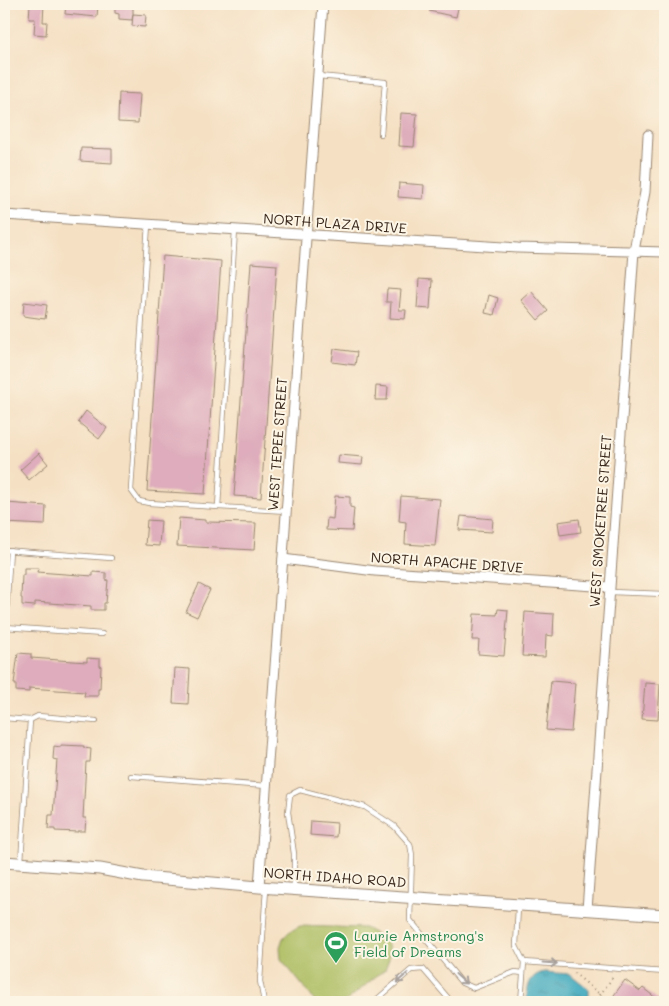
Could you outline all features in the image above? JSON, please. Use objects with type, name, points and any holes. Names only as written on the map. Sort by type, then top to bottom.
[{"type":"street","name":"WEST TEPEE STREET","points":[[263,887],[266,786],[323,4]]},
{"type":"street","name":"WEST SMOKETREE STREET","points":[[587,910],[608,589],[634,251],[645,192],[648,135]]},
{"type":"street","name":"NORTH PLAZA DRIVE","points":[[4,214],[518,248],[665,252]]},
{"type":"street","name":"NORTH APACHE DRIVE","points":[[283,559],[375,571],[608,589]]},
{"type":"street","name":"NORTH IDAHO ROAD","points":[[4,862],[100,869],[143,877],[263,887],[665,916]]},
{"type":"lane","points":[[318,76],[385,82],[380,134]]},
{"type":"lane","points":[[148,224],[131,490],[139,501],[150,503],[286,511]]},
{"type":"lane","points":[[218,507],[234,230]]},
{"type":"lane","points":[[4,550],[111,558]]},
{"type":"lane","points":[[4,647],[10,550]]},
{"type":"lane","points":[[608,589],[665,594]]},
{"type":"lane","points":[[5,627],[102,634]]},
{"type":"lane","points":[[4,718],[30,720],[38,716],[96,721]]},
{"type":"lane","points":[[20,863],[30,720]]},
{"type":"lane","points":[[131,776],[266,786]]},
{"type":"lane","points":[[294,889],[294,854],[288,812],[290,795],[300,790],[365,807],[394,826],[410,844],[412,855],[410,920],[462,983],[474,988],[515,972],[523,973]]},
{"type":"lane","points":[[263,887],[260,982],[264,1002]]},
{"type":"lane","points":[[518,906],[516,946],[524,962],[521,1002]]},
{"type":"lane","points":[[524,962],[665,972]]},
{"type":"lane","points":[[374,1002],[411,970],[423,969],[448,998],[448,1002]]},
{"type":"path","points":[[563,964],[609,1002]]},
{"type":"path","points":[[600,995],[620,968]]},
{"type":"green space","name":"Laurie Armstrong's Field of Dreams","points":[[300,926],[365,928],[385,939],[389,948],[389,959],[385,969],[345,1002],[316,1002],[281,959],[280,947],[283,938]]},
{"type":"water","points":[[544,972],[570,974],[589,989],[589,998],[586,1002],[526,1002],[529,983],[534,976]]},
{"type":"building","points":[[30,4],[44,4],[43,22],[47,22],[46,35],[34,34],[35,19],[29,19]]},
{"type":"building","points":[[66,4],[98,4],[97,17],[65,14]]},
{"type":"building","points":[[431,4],[459,4],[456,17],[429,11]]},
{"type":"building","points":[[115,5],[133,8],[132,20],[119,19],[119,14],[115,13]]},
{"type":"building","points":[[133,14],[146,15],[145,27],[132,26]]},
{"type":"building","points":[[119,93],[140,94],[138,123],[118,122]]},
{"type":"building","points":[[401,113],[417,114],[414,147],[399,146]]},
{"type":"building","points":[[81,148],[112,149],[112,163],[80,161]]},
{"type":"building","points":[[399,183],[424,185],[423,199],[398,197]]},
{"type":"building","points":[[163,256],[221,261],[205,494],[147,491]]},
{"type":"building","points":[[251,263],[277,265],[261,498],[234,496]]},
{"type":"building","points":[[419,279],[432,280],[430,309],[417,308]]},
{"type":"building","points":[[387,289],[401,290],[399,310],[406,310],[405,319],[390,318],[391,302],[386,302]]},
{"type":"building","points":[[531,291],[548,311],[538,320],[521,300]]},
{"type":"building","points":[[489,295],[498,298],[494,315],[485,313]]},
{"type":"building","points":[[24,302],[47,305],[45,319],[23,316]]},
{"type":"building","points":[[334,349],[357,352],[355,365],[332,362]]},
{"type":"building","points":[[376,386],[388,387],[387,400],[375,400]]},
{"type":"building","points":[[86,411],[107,428],[99,439],[78,422]]},
{"type":"building","points":[[39,453],[48,464],[29,480],[20,470]]},
{"type":"building","points":[[339,455],[363,457],[362,465],[338,463]]},
{"type":"building","points":[[335,496],[350,497],[350,507],[354,508],[352,531],[326,530],[327,518],[333,519]]},
{"type":"building","points":[[401,496],[440,499],[435,546],[405,544],[406,522],[399,521]]},
{"type":"building","points":[[7,503],[46,506],[45,525],[5,523]]},
{"type":"building","points":[[461,516],[493,519],[492,532],[459,530]]},
{"type":"building","points":[[179,518],[205,520],[205,522],[256,523],[254,550],[177,546]]},
{"type":"building","points":[[579,519],[581,532],[560,535],[558,522]]},
{"type":"building","points":[[147,520],[161,521],[159,546],[145,545]]},
{"type":"building","points":[[24,568],[38,568],[37,572],[93,576],[93,572],[106,573],[106,580],[108,580],[104,610],[91,610],[91,606],[35,602],[35,606],[22,605],[22,575],[24,575]]},
{"type":"building","points":[[199,584],[210,590],[197,617],[186,612]]},
{"type":"building","points":[[498,609],[508,610],[504,656],[478,654],[479,640],[472,640],[474,614],[497,615]]},
{"type":"building","points":[[525,612],[554,614],[553,636],[546,635],[545,657],[522,656]]},
{"type":"building","points":[[18,653],[31,654],[31,658],[87,662],[87,658],[100,659],[100,689],[98,689],[98,696],[84,696],[85,692],[29,688],[29,692],[16,691],[16,684],[14,684]]},
{"type":"building","points":[[175,668],[190,669],[188,704],[173,703]]},
{"type":"building","points":[[551,681],[575,683],[571,732],[546,730]]},
{"type":"building","points":[[645,683],[660,684],[658,720],[642,719]]},
{"type":"building","points":[[61,745],[84,746],[84,748],[91,749],[90,762],[86,762],[83,818],[86,818],[85,831],[55,831],[55,829],[48,829],[49,815],[53,815],[57,760],[53,759],[54,746],[61,747]]},
{"type":"building","points":[[311,821],[337,823],[336,837],[310,835]]},
{"type":"building","points":[[625,980],[640,991],[643,988],[661,1002],[609,1002]]},
{"type":"place","name":"Laurie Armstrong's Field of Dreams","points":[[336,964]]}]
